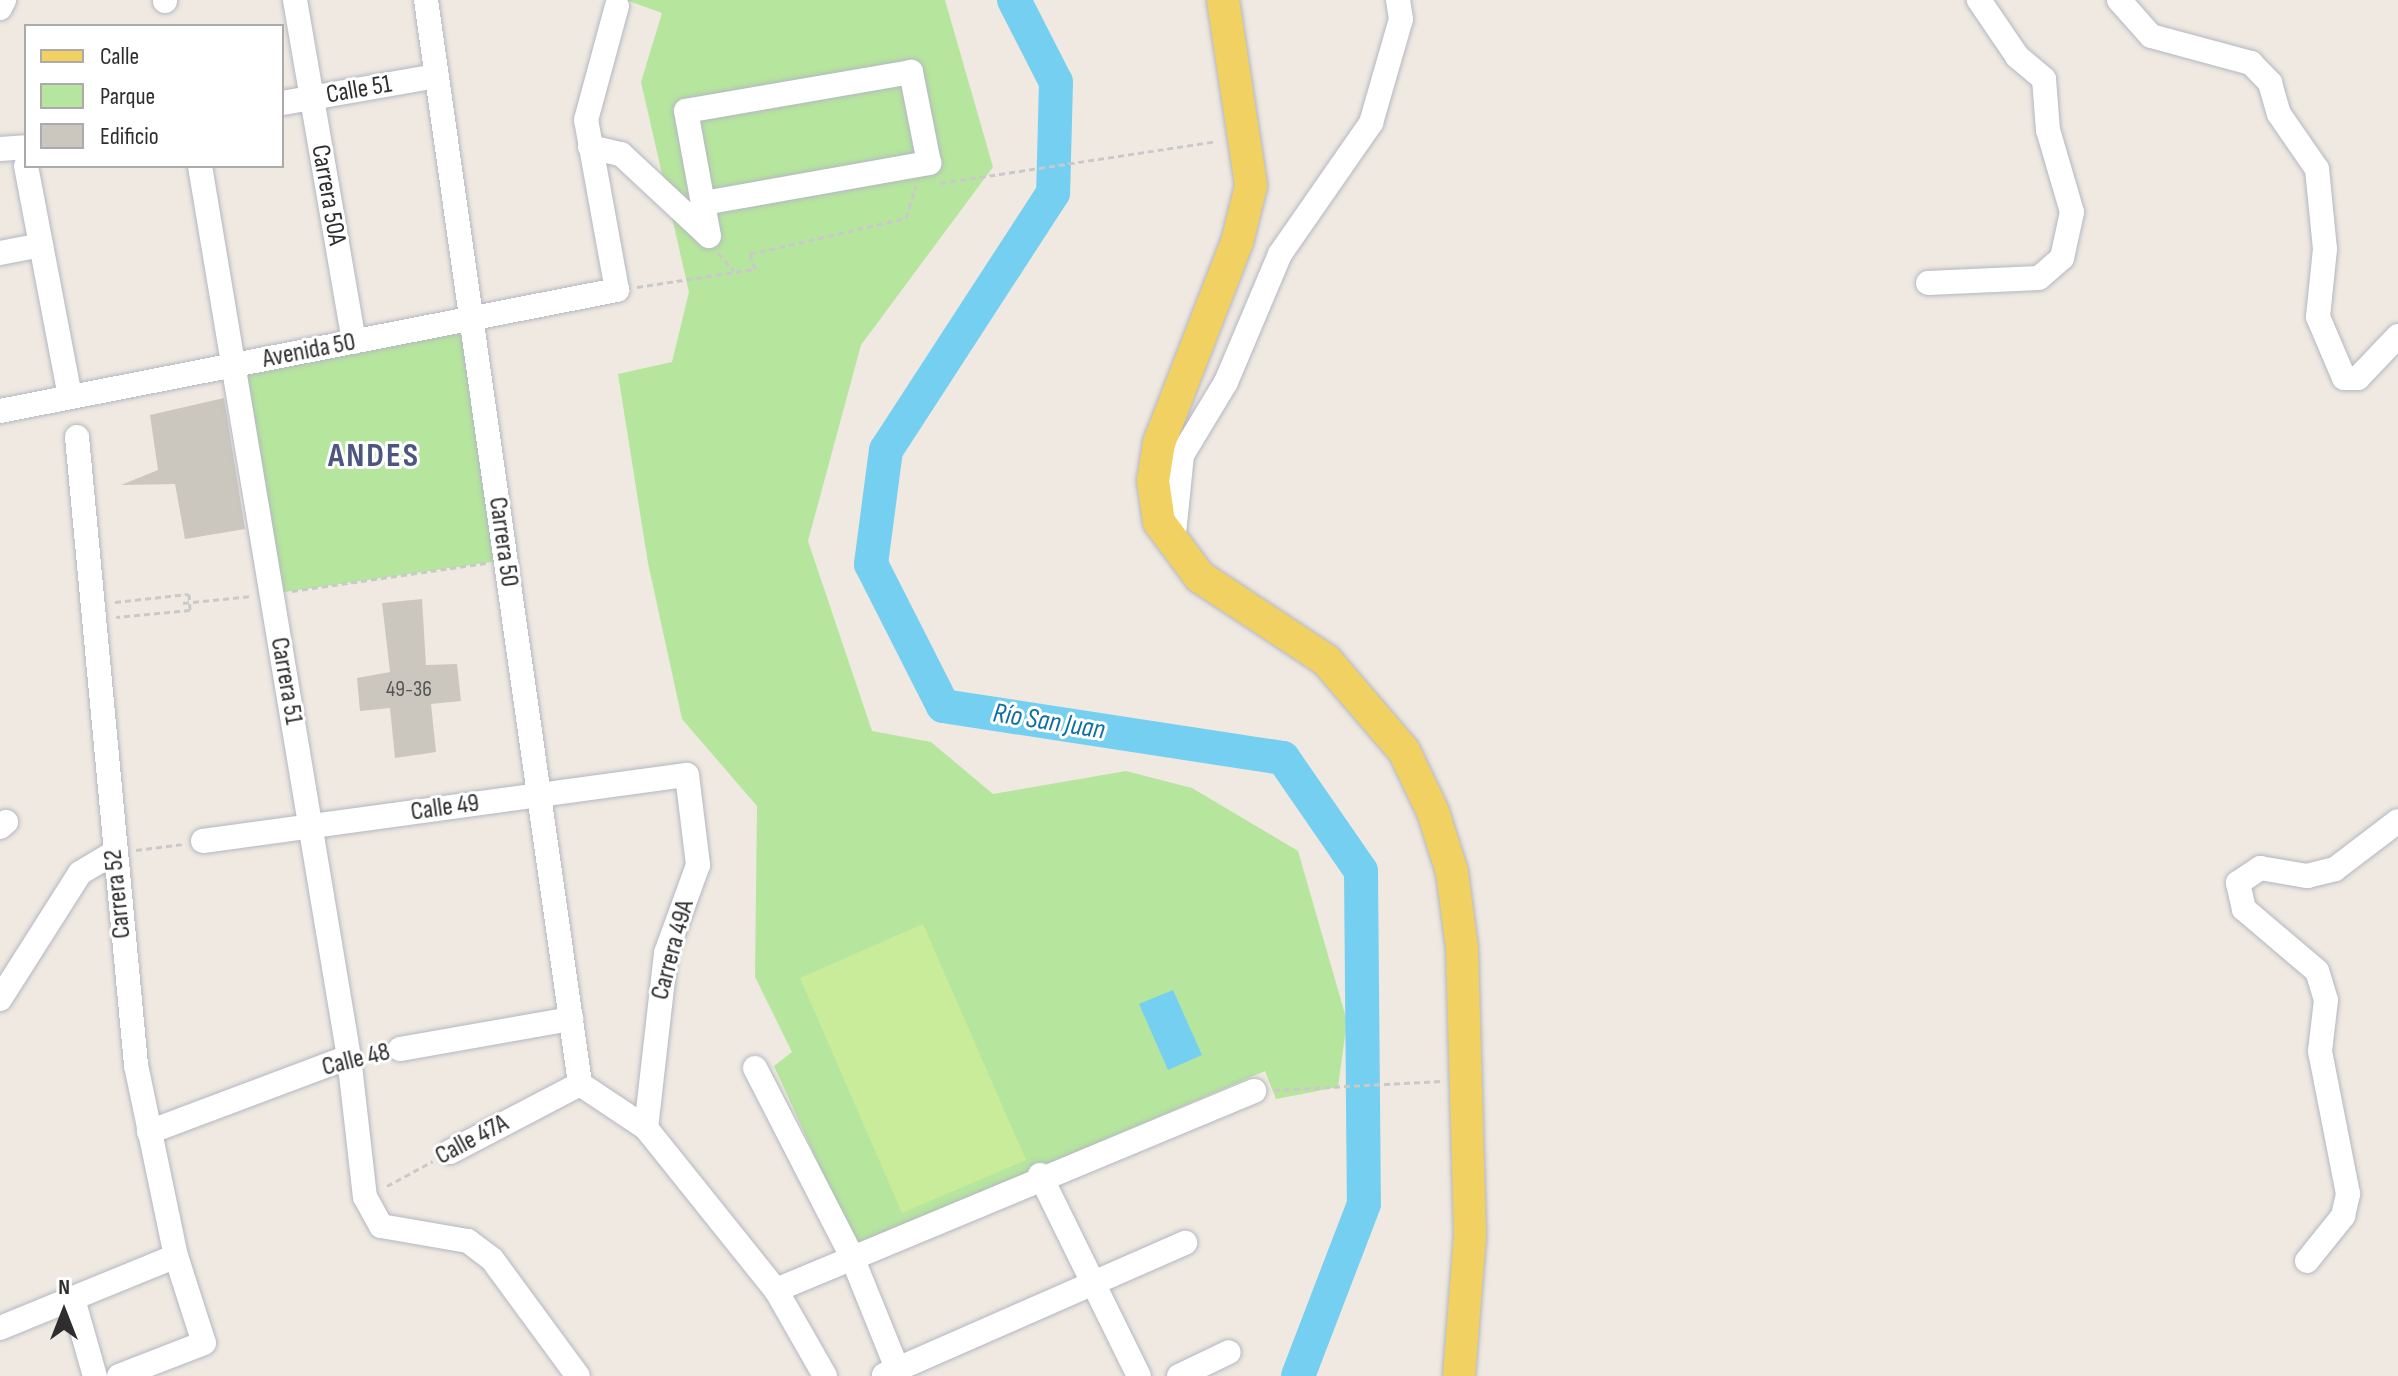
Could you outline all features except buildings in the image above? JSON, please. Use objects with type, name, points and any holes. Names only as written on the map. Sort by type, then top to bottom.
[{"type":"main road","points":[[1223,0],[1251,186],[1237,242],[1159,443],[1153,481],[1159,522],[1200,577],[1326,660],[1404,751],[1433,812],[1452,872],[1462,948],[1470,1236],[1459,1376]]},
{"type":"street","points":[[0,8],[4,0]]},
{"type":"street","name":"Carrera 50A","points":[[295,0],[354,342]]},
{"type":"street","name":"Carrera 50","points":[[426,0],[580,1084]]},
{"type":"street","points":[[1173,543],[1182,455],[1226,382],[1280,254],[1371,123],[1401,19],[1398,0]]},
{"type":"street","points":[[1928,283],[2039,278],[2062,258],[2072,212],[2048,130],[2044,79],[2017,56],[1979,0]]},
{"type":"street","points":[[2119,0],[2151,36],[2251,63],[2270,83],[2279,114],[2317,169],[2325,249],[2318,317],[2344,378],[2358,378],[2398,336]]},
{"type":"street","points":[[617,6],[589,96],[590,147],[617,290]]},
{"type":"street","points":[[590,147],[621,154],[709,236],[686,111],[911,72],[929,163],[704,203]]},
{"type":"street","name":"Calle 51","points":[[284,103],[437,76]]},
{"type":"street","points":[[20,155],[70,397]]},
{"type":"street","name":"Carrera 51","points":[[200,168],[349,1057],[365,1197]]},
{"type":"street","points":[[0,253],[41,245]]},
{"type":"street","name":"Avenida 50","points":[[0,411],[617,290]]},
{"type":"street","name":"Carrera 52","points":[[77,437],[113,853],[149,1132],[176,1256],[204,1343],[119,1376]]},
{"type":"street","name":"Calle 49","points":[[203,841],[687,775]]},
{"type":"street","name":"Carrera 49A","points":[[646,1128],[666,953],[698,865],[687,775]]},
{"type":"street","points":[[2307,1261],[2343,1216],[2348,1194],[2320,1051],[2326,1000],[2317,971],[2244,909],[2238,883],[2260,868],[2327,872],[2366,851],[2398,821]]},
{"type":"street","points":[[0,999],[80,873],[113,853]]},
{"type":"street","name":"Calle 48","points":[[400,1049],[571,1019]]},
{"type":"street","name":"Calle 48","points":[[149,1132],[349,1057]]},
{"type":"street","points":[[755,1068],[852,1257],[893,1374],[1185,1243]]},
{"type":"street","points":[[580,1084],[646,1128],[776,1290],[825,1376]]},
{"type":"street","name":"Calle 47A","points":[[450,1152],[580,1084]]},
{"type":"street","points":[[776,1290],[1040,1175],[1254,1091]]},
{"type":"street","points":[[1040,1175],[1096,1283],[1139,1376]]},
{"type":"street","points":[[365,1197],[381,1226],[468,1241],[492,1259],[578,1376]]},
{"type":"street","points":[[0,1328],[176,1256]]},
{"type":"street","points":[[73,1299],[95,1376]]},
{"type":"street","points":[[1179,1376],[1229,1352]]},
{"type":"path","points":[[984,177],[1246,137]]},
{"type":"path","points":[[617,290],[755,269],[750,254],[906,218],[916,186]]},
{"type":"path","points":[[183,603],[271,594],[505,560]]},
{"type":"path","points":[[189,594],[190,610],[92,612],[189,594]]},
{"type":"path","points":[[113,853],[203,841]]},
{"type":"path","points":[[1292,1089],[1433,1081]]},
{"type":"path","name":"Calle 47A","points":[[365,1197],[450,1152]]},
{"type":"green space","points":[[626,0],[945,0],[993,167],[861,345],[808,541],[872,731],[931,742],[993,794],[1126,771],[1192,788],[1298,851],[1347,1021],[1338,1087],[1276,1099],[1265,1071],[856,1246],[774,1066],[792,1052],[755,977],[757,806],[682,719],[648,563],[618,374],[672,362],[689,292],[641,82],[662,13]]},
{"type":"green space","points":[[471,319],[505,560],[271,594],[233,365]]},
{"type":"green space","points":[[923,924],[1026,1160],[902,1213],[800,978]]},
{"type":"water","points":[[1173,990],[1202,1055],[1168,1070],[1139,1004]]},
{"type":"waterway","name":"Río San Juan","points":[[1014,0],[1056,82],[1053,193],[886,450],[871,564],[943,706],[1283,758],[1361,871],[1364,1204],[1298,1376]]},
{"type":"district","name":"ANDES","points":[[374,456]]}]
